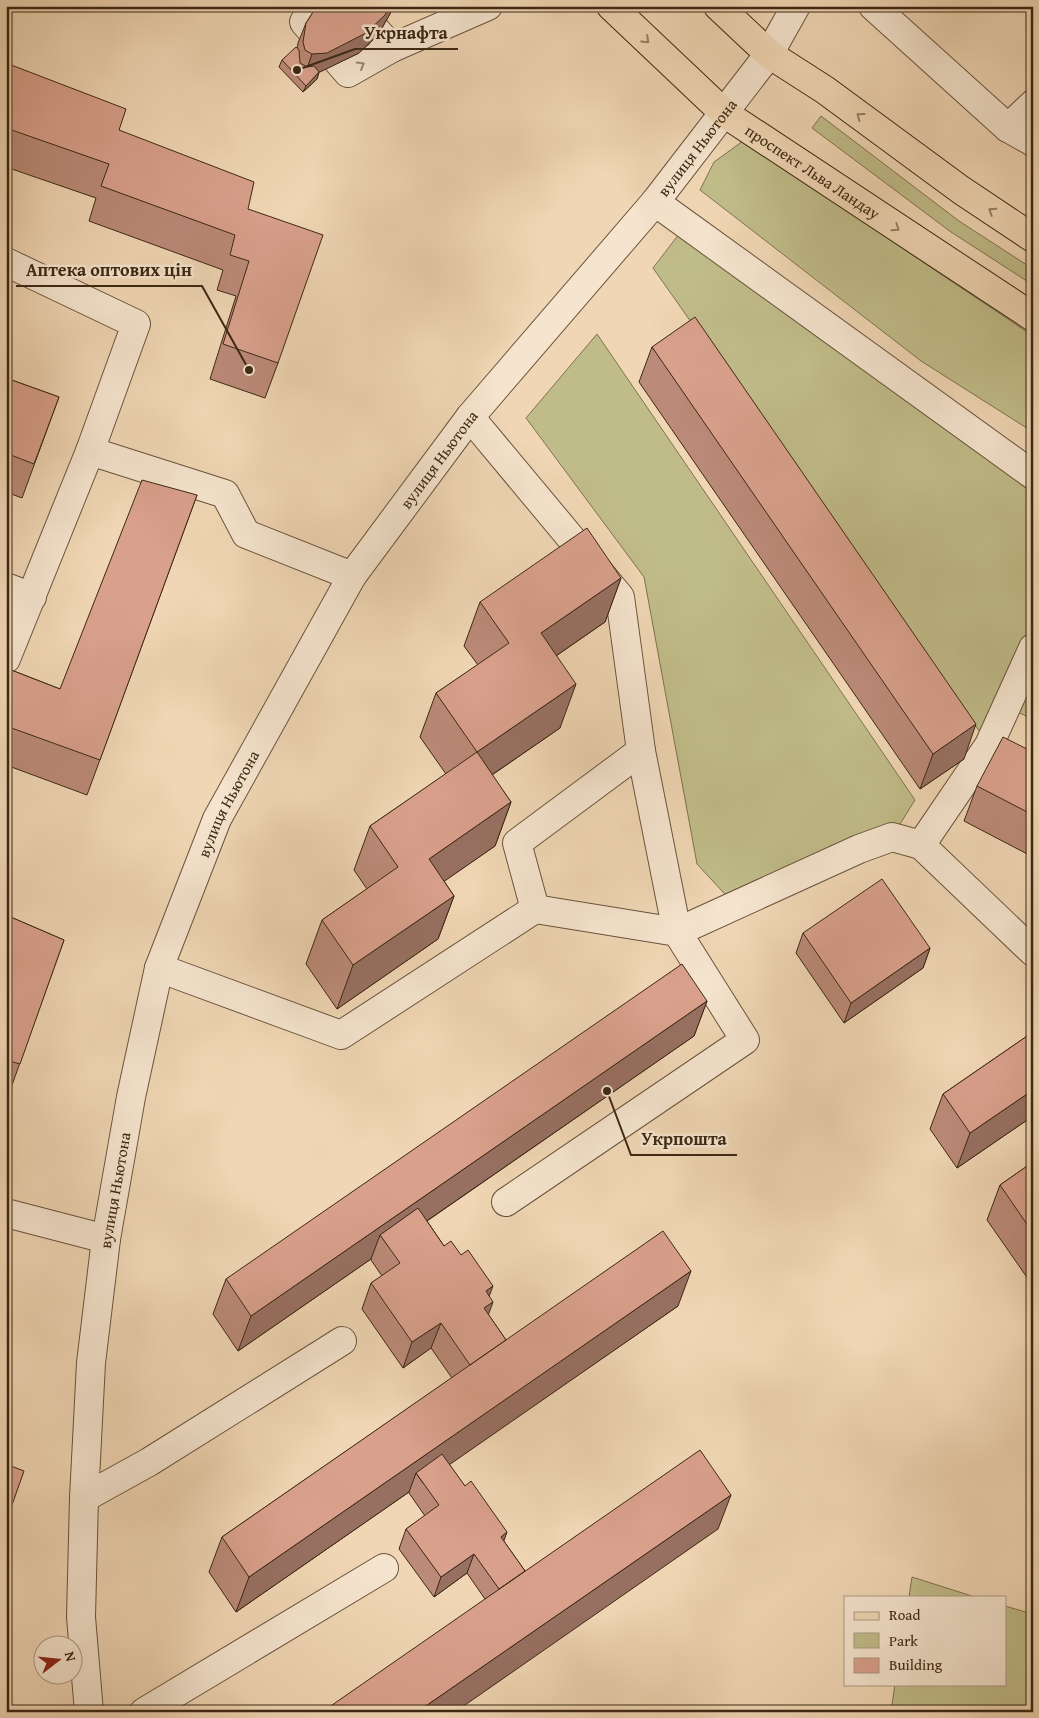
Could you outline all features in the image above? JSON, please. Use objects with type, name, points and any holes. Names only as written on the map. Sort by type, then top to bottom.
[{"type":"main road","name":"проспект Льва Ландау","points":[[611,6],[724,113],[1033,317]]},
{"type":"main road","points":[[718,6],[769,54],[825,90],[961,190],[1033,238]]},
{"type":"street","points":[[314,6],[304,22],[348,73],[392,48],[488,6]]},
{"type":"street","points":[[354,6],[392,48]]},
{"type":"street","name":"вулиця Ньютона","points":[[89,1712],[81,1617],[84,1498],[91,1363],[106,1238],[131,1097],[159,968],[216,819],[352,576],[470,418],[655,202],[769,54],[796,6]]},
{"type":"street","points":[[873,6],[1008,128],[1033,142]]},
{"type":"street","points":[[1008,128],[1033,104]]},
{"type":"street","points":[[655,202],[1033,475]]},
{"type":"street","points":[[6,262],[136,324],[90,451],[6,659]]},
{"type":"street","points":[[470,418],[620,597],[641,751],[677,932],[745,1040],[506,1202]]},
{"type":"street","points":[[90,451],[225,494],[246,534],[352,576]]},
{"type":"street","points":[[6,588],[32,596]]},
{"type":"street","points":[[921,845],[989,745],[1033,648]]},
{"type":"street","points":[[989,745],[1015,759]]},
{"type":"street","points":[[535,909],[517,843],[641,751]]},
{"type":"street","points":[[159,968],[341,1035],[535,909],[677,932],[859,848],[892,837],[921,845],[1033,952]]},
{"type":"street","points":[[6,1213],[106,1238]]},
{"type":"street","points":[[84,1498],[149,1462],[342,1341]]},
{"type":"street","points":[[144,1712],[384,1568]]},
{"type":"green space","points":[[821,116],[959,221],[1033,269],[1033,285],[951,232],[812,128]]},
{"type":"green space","points":[[743,141],[1033,336],[1033,432],[921,361],[700,190],[714,162]]},
{"type":"green space","points":[[686,225],[1033,475],[1033,719],[1006,707],[989,745],[653,268]]},
{"type":"green space","points":[[597,334],[915,800],[892,837],[735,905],[697,864],[644,577],[526,418]]},
{"type":"green space","points":[[912,1577],[972,1596],[909,1596]]},
{"type":"green space","points":[[1006,1606],[1029,1613],[1033,1622],[1033,1712],[891,1712],[895,1686],[1006,1686]]},
{"type":"building","points":[[317,6],[390,6],[385,15],[366,33],[327,53],[312,54],[305,50],[303,42],[306,23]]},
{"type":"building","points":[[296,47],[299,50],[300,63],[307,67],[314,66],[319,72],[306,86],[282,60]]},
{"type":"building","points":[[6,63],[126,109],[119,130],[254,182],[248,209],[323,235],[278,363],[223,344],[249,261],[230,255],[235,235],[101,186],[109,164],[6,128]]},
{"type":"building","points":[[695,317],[976,724],[933,754],[652,347]]},
{"type":"building","points":[[6,378],[59,397],[34,464],[6,453]]},
{"type":"building","points":[[142,480],[197,495],[100,760],[6,726],[6,668],[60,689]]},
{"type":"building","points":[[587,528],[621,578],[541,633],[576,684],[477,752],[436,693],[509,643],[480,602]]},
{"type":"building","points":[[1003,737],[1033,752],[1033,815],[977,786]]},
{"type":"building","points":[[477,752],[511,802],[429,859],[454,896],[353,965],[322,920],[398,867],[370,826]]},
{"type":"building","points":[[882,879],[930,948],[851,1003],[803,933]]},
{"type":"building","points":[[6,915],[64,940],[20,1064],[6,1060]]},
{"type":"building","points":[[682,964],[707,1001],[251,1316],[226,1279]]},
{"type":"building","points":[[1033,1032],[1033,1090],[970,1133],[943,1094]]},
{"type":"building","points":[[1033,1162],[1033,1233],[1000,1185]]},
{"type":"building","points":[[418,1208],[444,1246],[451,1241],[461,1255],[468,1250],[493,1286],[486,1291],[493,1302],[484,1308],[506,1340],[470,1365],[441,1323],[412,1342],[371,1283],[400,1263],[380,1235]]},
{"type":"building","points":[[663,1231],[691,1271],[249,1577],[222,1537]]},
{"type":"building","points":[[700,1450],[731,1495],[417,1712],[322,1712]]},
{"type":"building","points":[[442,1454],[465,1486],[471,1481],[507,1532],[501,1537],[525,1571],[499,1589],[474,1554],[441,1577],[406,1529],[439,1505],[416,1473]]},
{"type":"building","points":[[6,1464],[24,1471],[6,1522]]},
{"type":"place","name":"Укрнафта","points":[[297,70]]},
{"type":"place","name":"Аптека оптових цін","points":[[249,370]]},
{"type":"place","name":"Укрпошта","points":[[607,1091]]}]
